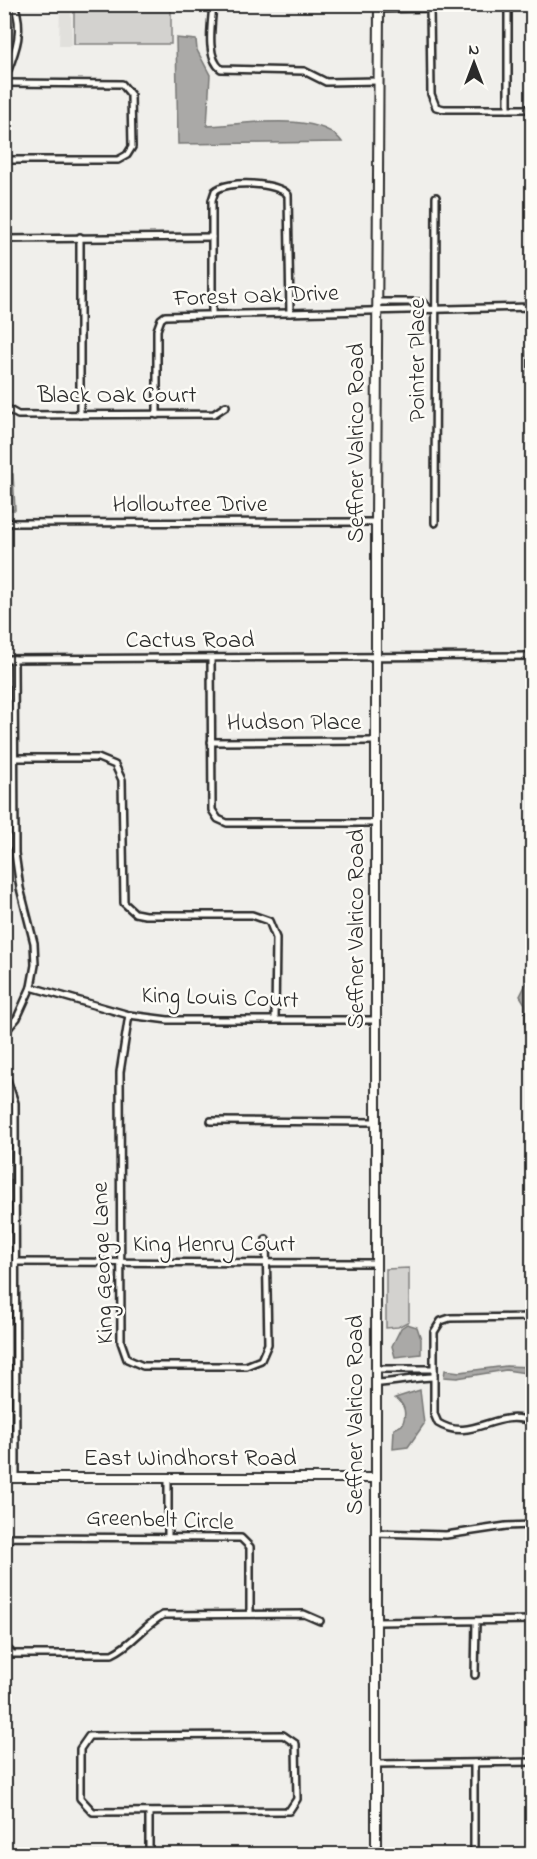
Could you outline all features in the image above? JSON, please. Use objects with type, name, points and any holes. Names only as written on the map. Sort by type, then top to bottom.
[{"type":"street","points":[[4,160],[118,160],[127,155],[132,147],[131,95],[122,84],[4,82],[19,41],[19,18],[14,4]]},
{"type":"street","points":[[213,4],[212,55],[216,66],[221,69],[304,71],[326,81],[378,81]]},
{"type":"street","points":[[507,4],[508,109]]},
{"type":"street","points":[[380,7],[430,6],[431,94],[436,107],[444,110],[532,109]]},
{"type":"street","name":"Seffner Valrico Road","points":[[376,1854],[376,522],[380,7]]},
{"type":"street","points":[[212,315],[213,195],[219,187],[275,185],[285,190],[289,200],[290,313]]},
{"type":"street","name":"Pointer Place","points":[[435,523],[436,197]]},
{"type":"street","points":[[80,237],[80,415]]},
{"type":"street","points":[[4,239],[212,237]]},
{"type":"street","points":[[532,270],[532,496]]},
{"type":"street","points":[[377,302],[422,302],[428,308],[532,307]]},
{"type":"street","name":"Forest Oak Drive","points":[[157,415],[157,330],[161,320],[172,314],[423,311],[428,308]]},
{"type":"street","name":"Black Oak Court","points":[[6,409],[18,415],[157,415],[214,414],[226,406]]},
{"type":"street","name":"Hollowtree Drive","points":[[4,523],[376,522]]},
{"type":"street","name":"Cactus Road","points":[[4,659],[532,656]]},
{"type":"street","points":[[4,1034],[17,1018],[31,987],[34,943],[20,888],[15,853],[14,659]]},
{"type":"street","points":[[211,659],[212,810],[222,821],[376,823]]},
{"type":"street","name":"Hudson Place","points":[[211,742],[376,741]]},
{"type":"street","points":[[16,758],[98,758],[115,765],[122,780],[122,896],[124,903],[135,913],[145,915],[252,915],[268,921],[276,938],[275,1020]]},
{"type":"street","name":"King Louis Court","points":[[31,987],[129,1015],[168,1020],[376,1020]]},
{"type":"street","name":"King George Lane","points":[[129,1015],[120,1072],[120,1263],[122,1351],[133,1364],[143,1366],[246,1366],[261,1360],[268,1344],[266,1239]]},
{"type":"street","points":[[4,1071],[15,1103],[16,1478]]},
{"type":"street","points":[[211,1121],[376,1122]]},
{"type":"street","name":"King Henry Court","points":[[16,1262],[375,1263]]},
{"type":"street","points":[[532,1317],[450,1318],[441,1321],[434,1332],[434,1414],[438,1423],[444,1427],[475,1428],[513,1416],[532,1422]]},
{"type":"street","points":[[375,1369],[434,1369]]},
{"type":"street","points":[[403,1369],[403,1382]]},
{"type":"street","points":[[375,1383],[403,1382],[418,1377],[434,1377]]},
{"type":"street","name":"East Windhorst Road","points":[[4,1478],[376,1478]]},
{"type":"street","points":[[168,1478],[168,1536]]},
{"type":"street","points":[[375,1533],[446,1535],[506,1526],[532,1525]]},
{"type":"street","name":"Greenbelt Circle","points":[[4,1546],[12,1537],[241,1538],[250,1547],[250,1614]]},
{"type":"street","points":[[4,1646],[13,1654],[112,1654],[125,1648],[151,1622],[163,1615],[304,1614],[320,1621]]},
{"type":"street","points":[[376,1622],[532,1620]]},
{"type":"street","points":[[475,1675],[476,1621]]},
{"type":"street","points":[[88,1736],[283,1736],[296,1744],[297,1799],[289,1811],[149,1812],[93,1812],[80,1798],[80,1749],[88,1736]]},
{"type":"street","points":[[376,1764],[532,1762]]},
{"type":"street","points":[[474,1763],[474,1854]]},
{"type":"street","points":[[149,1812],[149,1854]]},
{"type":"shaded area","points":[[60,5],[71,5],[72,46],[59,46]]},
{"type":"shaded area","points":[[74,5],[171,5],[171,44],[74,44]]},
{"type":"shaded area","points":[[176,38],[196,40],[197,50],[210,75],[207,126],[259,122],[299,123],[331,132],[342,142],[178,144]]},
{"type":"shaded area","points":[[4,474],[13,474],[15,510],[5,510]]},
{"type":"shaded area","points":[[532,972],[532,1046],[525,1026],[525,1004],[520,996]]},
{"type":"shaded area","points":[[409,1268],[409,1321],[398,1327],[386,1328],[386,1269]]},
{"type":"shaded area","points":[[407,1324],[417,1327],[421,1339],[421,1354],[395,1357],[392,1346],[401,1328]]},
{"type":"shaded area","points":[[506,1366],[532,1367],[532,1374],[506,1370],[457,1378],[444,1377],[445,1370],[460,1372]]},
{"type":"shaded area","points":[[420,1390],[424,1424],[408,1447],[393,1449],[394,1429],[402,1425],[405,1417],[403,1407],[395,1398]]}]
